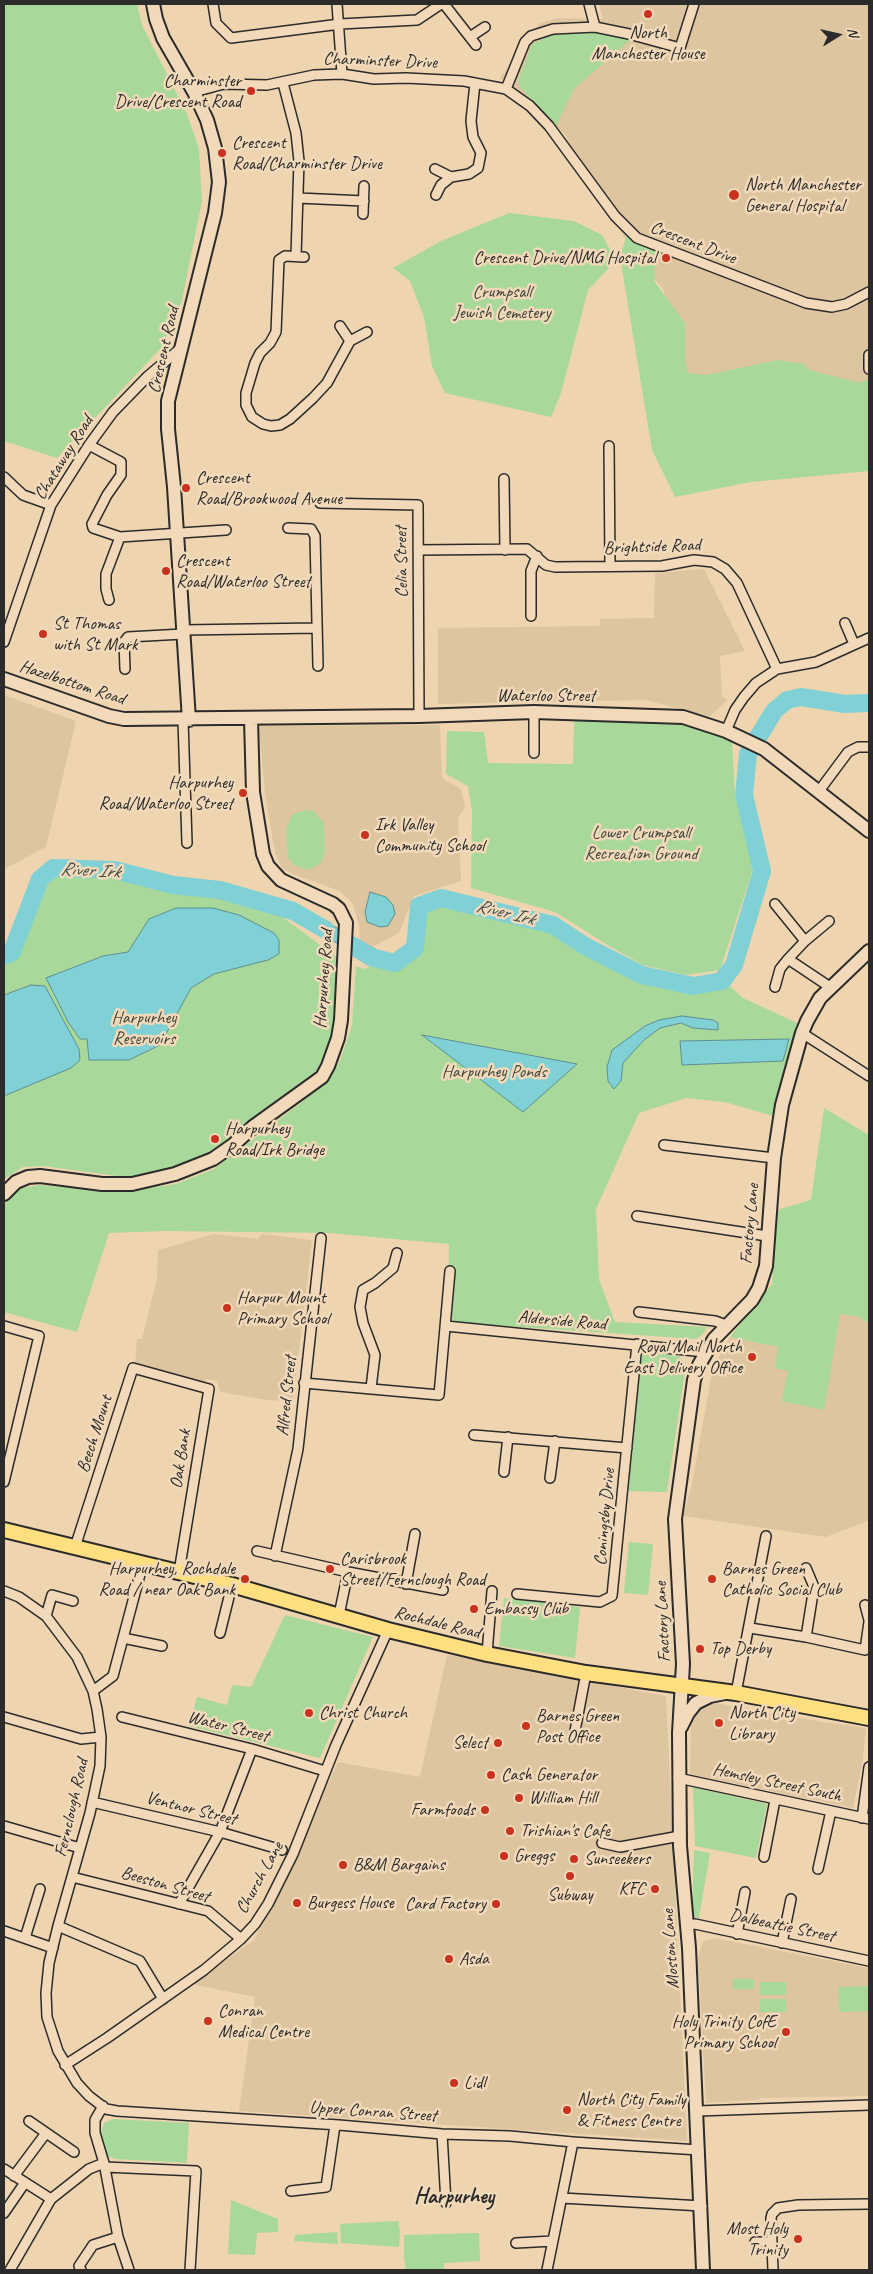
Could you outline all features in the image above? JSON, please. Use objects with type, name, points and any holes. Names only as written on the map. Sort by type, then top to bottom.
[{"type":"main road","name":"Rochdale Road","points":[[4,1530],[179,1572],[388,1630],[487,1654],[586,1673],[733,1693],[869,1718]]},
{"type":"street","name":"Crescent Road","points":[[153,4],[163,38],[194,92],[211,133],[218,165],[215,213],[168,401],[168,429],[183,632],[186,720]]},
{"type":"street","points":[[212,4],[216,23],[231,38],[340,24],[417,20],[442,4],[476,45]]},
{"type":"street","points":[[337,4],[340,24],[342,74]]},
{"type":"street","points":[[589,4],[594,27]]},
{"type":"street","points":[[506,89],[526,42],[531,36],[553,29],[594,27],[629,34],[680,48],[694,4]]},
{"type":"street","points":[[470,37],[485,27]]},
{"type":"street","name":"Charminster Drive","points":[[194,92],[224,84],[267,85],[314,75],[342,74],[374,79],[406,78],[475,83],[506,89]]},
{"type":"street","points":[[283,83],[296,133],[299,161],[300,256],[282,257],[279,260],[277,318],[273,338],[260,353],[246,393],[246,404],[249,413],[255,420],[263,424],[280,425],[313,398],[326,383],[350,341],[367,332]]},
{"type":"street","points":[[435,169],[451,176],[468,174],[478,168],[481,154],[473,137],[470,121],[475,83]]},
{"type":"street","name":"Crescent Drive","points":[[506,89],[530,106],[549,126],[615,216],[637,238],[806,303],[832,307],[846,304],[869,292]]},
{"type":"street","points":[[436,195],[441,185],[451,176]]},
{"type":"street","points":[[363,214],[364,186]]},
{"type":"street","points":[[298,198],[364,201]]},
{"type":"street","points":[[340,326],[350,341]]},
{"type":"street","name":"Chataway Road","points":[[4,642],[51,505],[89,445],[113,412],[148,376],[182,347]]},
{"type":"street","points":[[869,355],[869,369]]},
{"type":"street","points":[[89,445],[121,462],[121,475],[107,495],[92,524],[93,528],[102,533],[120,537],[226,530]]},
{"type":"street","points":[[609,446],[610,566]]},
{"type":"street","points":[[4,477],[23,495],[51,505]]},
{"type":"street","points":[[504,479],[505,550]]},
{"type":"street","points":[[418,495],[418,506]]},
{"type":"street","name":"Celia Street","points":[[320,503],[418,506],[419,716]]},
{"type":"street","points":[[288,528],[311,529],[315,536],[318,666]]},
{"type":"street","points":[[109,600],[106,589],[106,574],[120,537]]},
{"type":"street","name":"Brightside Road","points":[[418,550],[527,549],[550,566],[662,566],[702,560],[713,562],[725,569],[737,583],[777,669]]},
{"type":"street","points":[[531,616],[531,571],[537,556]]},
{"type":"street","points":[[845,623],[854,644]]},
{"type":"street","points":[[125,669],[124,642],[128,637],[183,632],[317,628]]},
{"type":"street","points":[[726,731],[735,710],[744,697],[756,683],[777,669],[816,662],[869,638]]},
{"type":"street","name":"Hazelbottom Road","points":[[4,679],[109,716],[133,720],[186,720]]},
{"type":"street","points":[[534,712],[534,753]]},
{"type":"street","name":"Waterloo Street","points":[[186,720],[534,712],[667,715],[697,720],[764,749],[869,831]]},
{"type":"street","name":"Harpurhey Road","points":[[4,1194],[16,1182],[28,1177],[40,1176],[102,1184],[132,1184],[174,1174],[213,1159],[254,1126],[322,1077],[338,1038],[346,923],[339,909],[333,904],[281,880],[268,866],[263,854],[253,792],[251,719]]},
{"type":"street","points":[[186,720],[188,843]]},
{"type":"street","points":[[819,791],[848,752],[858,747],[869,747]]},
{"type":"street","points":[[775,904],[805,941]]},
{"type":"street","points":[[775,987],[780,969],[788,959],[805,941],[829,921]]},
{"type":"street","name":"Factory Lane","points":[[682,1685],[683,1658],[675,1519],[694,1380],[705,1352],[726,1325],[742,1311],[759,1288],[766,1266],[774,1158],[782,1105],[802,1033],[813,1009],[830,987],[869,951]]},
{"type":"street","points":[[788,959],[830,987]]},
{"type":"street","points":[[802,1033],[869,1076]]},
{"type":"street","points":[[664,1145],[774,1158]]},
{"type":"street","points":[[638,1216],[767,1236]]},
{"type":"street","name":"Alfred Street","points":[[275,1556],[293,1478],[321,1238]]},
{"type":"street","points":[[371,1388],[375,1355],[363,1323],[360,1308],[363,1290],[394,1268],[398,1252]]},
{"type":"street","points":[[304,1383],[439,1395],[450,1271]]},
{"type":"street","points":[[639,1312],[715,1321],[726,1325]]},
{"type":"street","points":[[4,1326],[39,1336],[4,1482]]},
{"type":"street","name":"Alderside Road","points":[[446,1326],[705,1352]]},
{"type":"street","name":"Coningsby Drive","points":[[517,1594],[600,1602],[612,1596],[637,1344]]},
{"type":"street","name":"Beech Mount","points":[[75,1547],[133,1368],[171,1378]]},
{"type":"street","name":"Oak Bank","points":[[171,1378],[209,1389],[179,1572]]},
{"type":"street","points":[[474,1435],[627,1448]]},
{"type":"street","points":[[504,1472],[508,1437]]},
{"type":"street","points":[[550,1478],[555,1441]]},
{"type":"street","points":[[406,1584],[414,1534]]},
{"type":"street","points":[[679,1733],[688,1713],[696,1703],[714,1694],[733,1693],[750,1628],[766,1536]]},
{"type":"street","points":[[257,1551],[348,1572],[443,1590]]},
{"type":"street","points":[[93,1690],[113,1676],[142,1563]]},
{"type":"street","points":[[806,1568],[814,1587],[806,1637]]},
{"type":"street","points":[[339,1615],[348,1572]]},
{"type":"street","points":[[220,1632],[232,1586]]},
{"type":"street","name":"Fernclough Road","points":[[4,1591],[18,1597],[46,1616],[77,1657],[93,1690],[101,1737],[100,1766],[58,1926],[47,1980],[45,2005],[52,2036],[65,2065]]},
{"type":"street","points":[[487,1654],[492,1591]]},
{"type":"street","points":[[46,1616],[52,1596],[73,1601]]},
{"type":"street","points":[[750,1628],[806,1637],[867,1650],[869,1621],[865,1605]]},
{"type":"street","name":"Church Lane","points":[[65,2065],[204,1970],[241,1939],[268,1904],[285,1872],[325,1771],[388,1630]]},
{"type":"street","points":[[123,1638],[162,1646]]},
{"type":"street","points":[[574,1731],[586,1673]]},
{"type":"street","name":"Moston Lane","points":[[682,1685],[678,1778],[680,1836],[688,1925],[698,2111],[703,2270]]},
{"type":"street","points":[[4,1717],[81,1739],[101,1737]]},
{"type":"street","name":"Water Street","points":[[122,1717],[252,1749],[325,1771]]},
{"type":"street","points":[[179,1904],[220,1832],[252,1749]]},
{"type":"street","points":[[866,1819],[869,1767]]},
{"type":"street","name":"Hemsley Street South","points":[[678,1778],[866,1819]]},
{"type":"street","points":[[764,1857],[775,1800]]},
{"type":"street","name":"Ventnor Street","points":[[92,1802],[220,1832],[282,1850]]},
{"type":"street","points":[[818,1869],[831,1812]]},
{"type":"street","points":[[4,1826],[80,1848]]},
{"type":"street","points":[[602,1843],[620,1847],[680,1836]]},
{"type":"street","name":"Beeston Street","points":[[72,1876],[208,1911],[241,1939]]},
{"type":"street","points":[[25,1938],[40,1888]]},
{"type":"street","points":[[737,1934],[745,1892]]},
{"type":"street","points":[[782,1943],[791,1899]]},
{"type":"street","name":"Dalbeattie Street","points":[[688,1925],[696,1924],[869,1961]]},
{"type":"street","points":[[58,1926],[140,1961],[164,1999]]},
{"type":"street","points":[[4,1931],[53,1948]]},
{"type":"street","name":"Upper Conran Street","points":[[65,2065],[82,2090],[103,2106],[117,2111],[699,2150]]},
{"type":"street","points":[[698,2111],[869,2105]]},
{"type":"street","points":[[103,2106],[95,2126],[118,2237],[129,2270]]},
{"type":"street","points":[[29,2121],[74,2152]]},
{"type":"street","points":[[291,2191],[326,2187],[335,2125]]},
{"type":"street","points":[[14,2176],[46,2133]]},
{"type":"street","points":[[442,2134],[446,2203]]},
{"type":"street","points":[[547,2270],[573,2142]]},
{"type":"street","points":[[10,2270],[51,2199],[89,2169],[104,2165],[196,2171],[190,2270]]},
{"type":"street","points":[[4,2169],[24,2184],[51,2199]]},
{"type":"street","points":[[4,2213],[24,2184]]},
{"type":"street","points":[[562,2198],[702,2206]]},
{"type":"street","points":[[773,2270],[771,2218],[778,2208],[869,2204]]},
{"type":"street","points":[[81,2270],[79,2266],[93,2245],[118,2237]]},
{"type":"street","points":[[516,2243],[553,2241]]},
{"type":"street","points":[[755,2242],[772,2242]]},
{"type":"shaded area","name":"North Manchester General Hospital","points":[[599,4],[869,4],[869,404],[689,388],[663,289],[634,254],[565,135],[534,103],[500,78],[540,23],[558,18],[603,19]]},
{"type":"shaded area","points":[[704,569],[745,651],[720,656],[722,696],[728,700],[709,717],[646,700],[438,704],[438,628],[600,626],[600,619],[654,618],[655,573]]},
{"type":"shaded area","points":[[4,695],[76,721],[46,847],[4,869]]},
{"type":"shaded area","name":"Irk Valley Community School","points":[[440,725],[442,778],[461,789],[465,807],[458,818],[461,881],[414,896],[399,933],[372,947],[360,940],[359,926],[353,904],[340,891],[292,874],[282,868],[275,853],[265,794],[259,726]]},
{"type":"shaded area","name":"Harpur Mount Primary School","points":[[214,1234],[258,1239],[262,1234],[312,1240],[293,1401],[267,1400],[220,1392],[217,1381],[207,1379],[203,1382],[135,1364],[137,1339],[142,1339],[157,1278],[158,1250]]},
{"type":"shaded area","points":[[840,1313],[857,1316],[869,1323],[869,1520],[826,1537],[683,1516],[692,1484],[713,1367],[730,1337],[779,1347],[788,1371],[823,1410]]},
{"type":"shaded area","points":[[447,1655],[666,1696],[687,2141],[239,2111],[255,1997],[191,1984],[254,1940],[338,1762],[420,1777]]},
{"type":"shaded area","points":[[716,1703],[866,1728],[862,1764],[853,1808],[690,1774],[691,1722],[698,1711]]},
{"type":"shaded area","name":"Holy Trinity CofE Primary School","points":[[714,1938],[869,1968],[869,2096],[760,2098],[758,2100],[706,2103],[698,1956],[703,1942]]},
{"type":"green space","points":[[4,4],[137,4],[142,25],[187,114],[199,149],[202,201],[182,300],[163,346],[57,458],[4,441]]},
{"type":"green space","points":[[590,32],[631,39],[574,89],[556,126],[521,88],[518,82],[532,44],[552,35]]},
{"type":"green space","name":"Crumpsall Jewish Cemetery","points":[[509,213],[574,221],[602,235],[612,253],[608,269],[588,290],[561,393],[551,417],[445,393],[432,366],[424,317],[410,281],[393,268],[441,241]]},
{"type":"green space","points":[[627,234],[657,252],[654,281],[685,323],[685,361],[688,373],[706,375],[778,360],[804,364],[809,370],[861,383],[864,380],[869,382],[869,471],[751,482],[675,497],[652,450],[620,257]]},
{"type":"green space","name":"Lower Crumpsall Recreation Ground","points":[[670,718],[732,739],[735,797],[754,866],[720,970],[686,975],[643,965],[555,912],[471,888],[472,811],[468,786],[446,774],[447,731],[484,732],[488,763],[573,764],[574,719]]},
{"type":"green space","points":[[307,810],[313,811],[324,823],[325,853],[320,864],[308,870],[294,865],[288,858],[286,829],[293,814]]},
{"type":"green space","name":"Harpurhey Reservoirs","points":[[57,873],[114,876],[173,893],[222,896],[284,918],[343,962],[333,1032],[318,1070],[253,1117],[214,1154],[182,1167],[135,1177],[43,1166],[23,1167],[4,1179],[4,960],[14,955],[43,884]]},
{"type":"green space","name":"Harpurhey Ponds","points":[[440,905],[551,929],[585,951],[641,981],[693,992],[728,985],[743,998],[797,1023],[773,1116],[725,1102],[686,1098],[639,1113],[596,1209],[599,1280],[615,1322],[707,1327],[703,1334],[696,1339],[448,1322],[449,1244],[329,1233],[165,1231],[109,1233],[77,1332],[4,1312],[4,1207],[13,1190],[39,1185],[113,1191],[136,1190],[176,1184],[214,1169],[302,1102],[328,1078],[340,1061],[352,1025],[356,966],[365,969],[404,948],[422,914]]},
{"type":"green space","points":[[824,1108],[869,1135],[869,1323],[857,1316],[840,1314],[824,1410],[782,1401],[788,1371],[775,1368],[778,1347],[730,1337],[772,1284],[776,1215],[780,1209],[811,1200]]},
{"type":"green space","points":[[646,1350],[680,1357],[686,1364],[667,1492],[627,1491],[642,1355]]},
{"type":"green space","points":[[629,1542],[653,1544],[648,1595],[624,1593]]},
{"type":"green space","points":[[504,1598],[580,1607],[575,1658],[499,1646]]},
{"type":"green space","points":[[285,1615],[373,1637],[320,1758],[189,1726],[197,1697],[227,1705],[232,1685],[251,1687]]},
{"type":"green space","points":[[693,1787],[767,1804],[756,1858],[695,1846]]},
{"type":"green space","points":[[694,1850],[710,1853],[699,1918],[692,1917]]},
{"type":"green space","points":[[733,1979],[754,1979],[754,1989],[733,1989]]},
{"type":"green space","points":[[760,1982],[786,1982],[786,1995],[760,1995]]},
{"type":"green space","points":[[869,1986],[869,2011],[839,2012],[838,1987]]},
{"type":"green space","points":[[760,1999],[786,1999],[786,2012],[760,2012]]},
{"type":"green space","points":[[113,2119],[189,2123],[187,2163],[116,2159],[107,2156],[101,2133],[104,2123]]},
{"type":"green space","points":[[231,2200],[278,2219],[278,2232],[257,2233],[255,2255],[228,2254]]},
{"type":"green space","points":[[398,2221],[400,2231],[399,2247],[341,2243],[340,2224]]},
{"type":"green space","points":[[337,2232],[338,2244],[294,2241],[295,2235]]},
{"type":"green space","points":[[479,2233],[480,2261],[444,2263],[444,2270],[406,2270],[404,2235]]},
{"type":"water","points":[[370,892],[386,897],[393,905],[395,914],[388,926],[380,927],[367,922],[365,912]]},
{"type":"water","points":[[176,908],[213,908],[239,915],[274,933],[279,940],[279,954],[268,960],[214,974],[191,988],[160,1045],[129,1060],[89,1060],[87,1039],[80,1039],[68,1022],[46,978],[103,956],[128,952],[149,919]]},
{"type":"water","points":[[308,912],[377,950],[373,963],[357,956],[305,923]]},
{"type":"water","points":[[31,985],[45,986],[79,1049],[80,1060],[71,1068],[4,1096],[4,995]]},
{"type":"water","points":[[682,1016],[713,1020],[718,1023],[718,1030],[693,1028],[681,1023],[660,1028],[644,1040],[623,1063],[621,1081],[614,1089],[608,1081],[607,1067],[612,1050],[645,1026],[659,1020]]},
{"type":"water","points":[[422,1035],[577,1064],[523,1112]]},
{"type":"water","points":[[789,1039],[783,1061],[682,1065],[680,1041]]},
{"type":"waterway","name":"River Irk","points":[[353,946],[371,957],[395,963],[415,948],[419,906],[441,898],[553,925],[585,946],[642,975],[693,986],[722,981],[734,965],[762,871],[744,795],[748,754],[774,711],[787,700],[801,697],[845,704],[869,703]]},
{"type":"waterway","name":"River Irk","points":[[4,956],[12,952],[40,879],[53,868],[115,870],[173,885],[220,890],[293,911],[326,930]]},
{"type":"place","name":"North Manchester House","points":[[648,14]]},
{"type":"place","name":"Charminster Drive/Crescent Road","points":[[251,91]]},
{"type":"place","name":"Crescent Road/Charminster Drive","points":[[222,153]]},
{"type":"place","name":"North Manchester General Hospital","points":[[734,195]]},
{"type":"place","name":"Crescent Drive/NMG Hospital","points":[[666,258]]},
{"type":"place","name":"Crescent Road/Brookwood Avenue","points":[[186,488]]},
{"type":"place","name":"Crescent Road/Waterloo Street","points":[[166,571]]},
{"type":"place","name":"St Thomas with St Mark","points":[[43,634]]},
{"type":"place","name":"Harpurhey Road/Waterloo Street","points":[[243,793]]},
{"type":"place","name":"Irk Valley Community School","points":[[365,835]]},
{"type":"place","name":"Harpurhey Road/Irk Bridge","points":[[215,1139]]},
{"type":"place","name":"Harpur Mount Primary School","points":[[227,1308]]},
{"type":"place","name":"Royal Mail North East Delivery Office","points":[[752,1357]]},
{"type":"place","name":"Carisbrook Street/Fernclough Road","points":[[330,1569]]},
{"type":"place","name":"Harpurhey, Rochdale Road / near Oak Bank","points":[[245,1579]]},
{"type":"place","name":"Barnes Green Catholic Social Club","points":[[712,1579]]},
{"type":"place","name":"Embassy Club","points":[[474,1609]]},
{"type":"place","name":"Top Derby","points":[[700,1649]]},
{"type":"place","name":"Christ Church","points":[[309,1713]]},
{"type":"place","name":"North City Library","points":[[719,1723]]},
{"type":"place","name":"Barnes Green Post Office","points":[[526,1726]]},
{"type":"place","name":"Select","points":[[498,1743]]},
{"type":"place","name":"Cash Generator","points":[[491,1775]]},
{"type":"place","name":"William Hill","points":[[519,1798]]},
{"type":"place","name":"Farmfoods","points":[[485,1810]]},
{"type":"place","name":"Trishian's Cafe","points":[[510,1831]]},
{"type":"place","name":"Greggs","points":[[504,1856]]},
{"type":"place","name":"Sunseekers","points":[[574,1859]]},
{"type":"place","name":"B&M Bargains","points":[[343,1865]]},
{"type":"place","name":"Subway","points":[[570,1876]]},
{"type":"place","name":"KFC","points":[[655,1889]]},
{"type":"place","name":"Burgess House","points":[[297,1903]]},
{"type":"place","name":"Card Factory","points":[[496,1904]]},
{"type":"place","name":"Asda","points":[[449,1959]]},
{"type":"place","name":"Conran Medical Centre","points":[[208,2021]]},
{"type":"place","name":"Holy Trinity CofE Primary School","points":[[786,2032]]},
{"type":"place","name":"Lidl","points":[[454,2083]]},
{"type":"place","name":"North City Family & Fitness Centre","points":[[567,2110]]},
{"type":"place","name":"Most Holy Trinity","points":[[798,2239]]},
{"type":"district","name":"Harpurhey","points":[[454,2197]]}]
